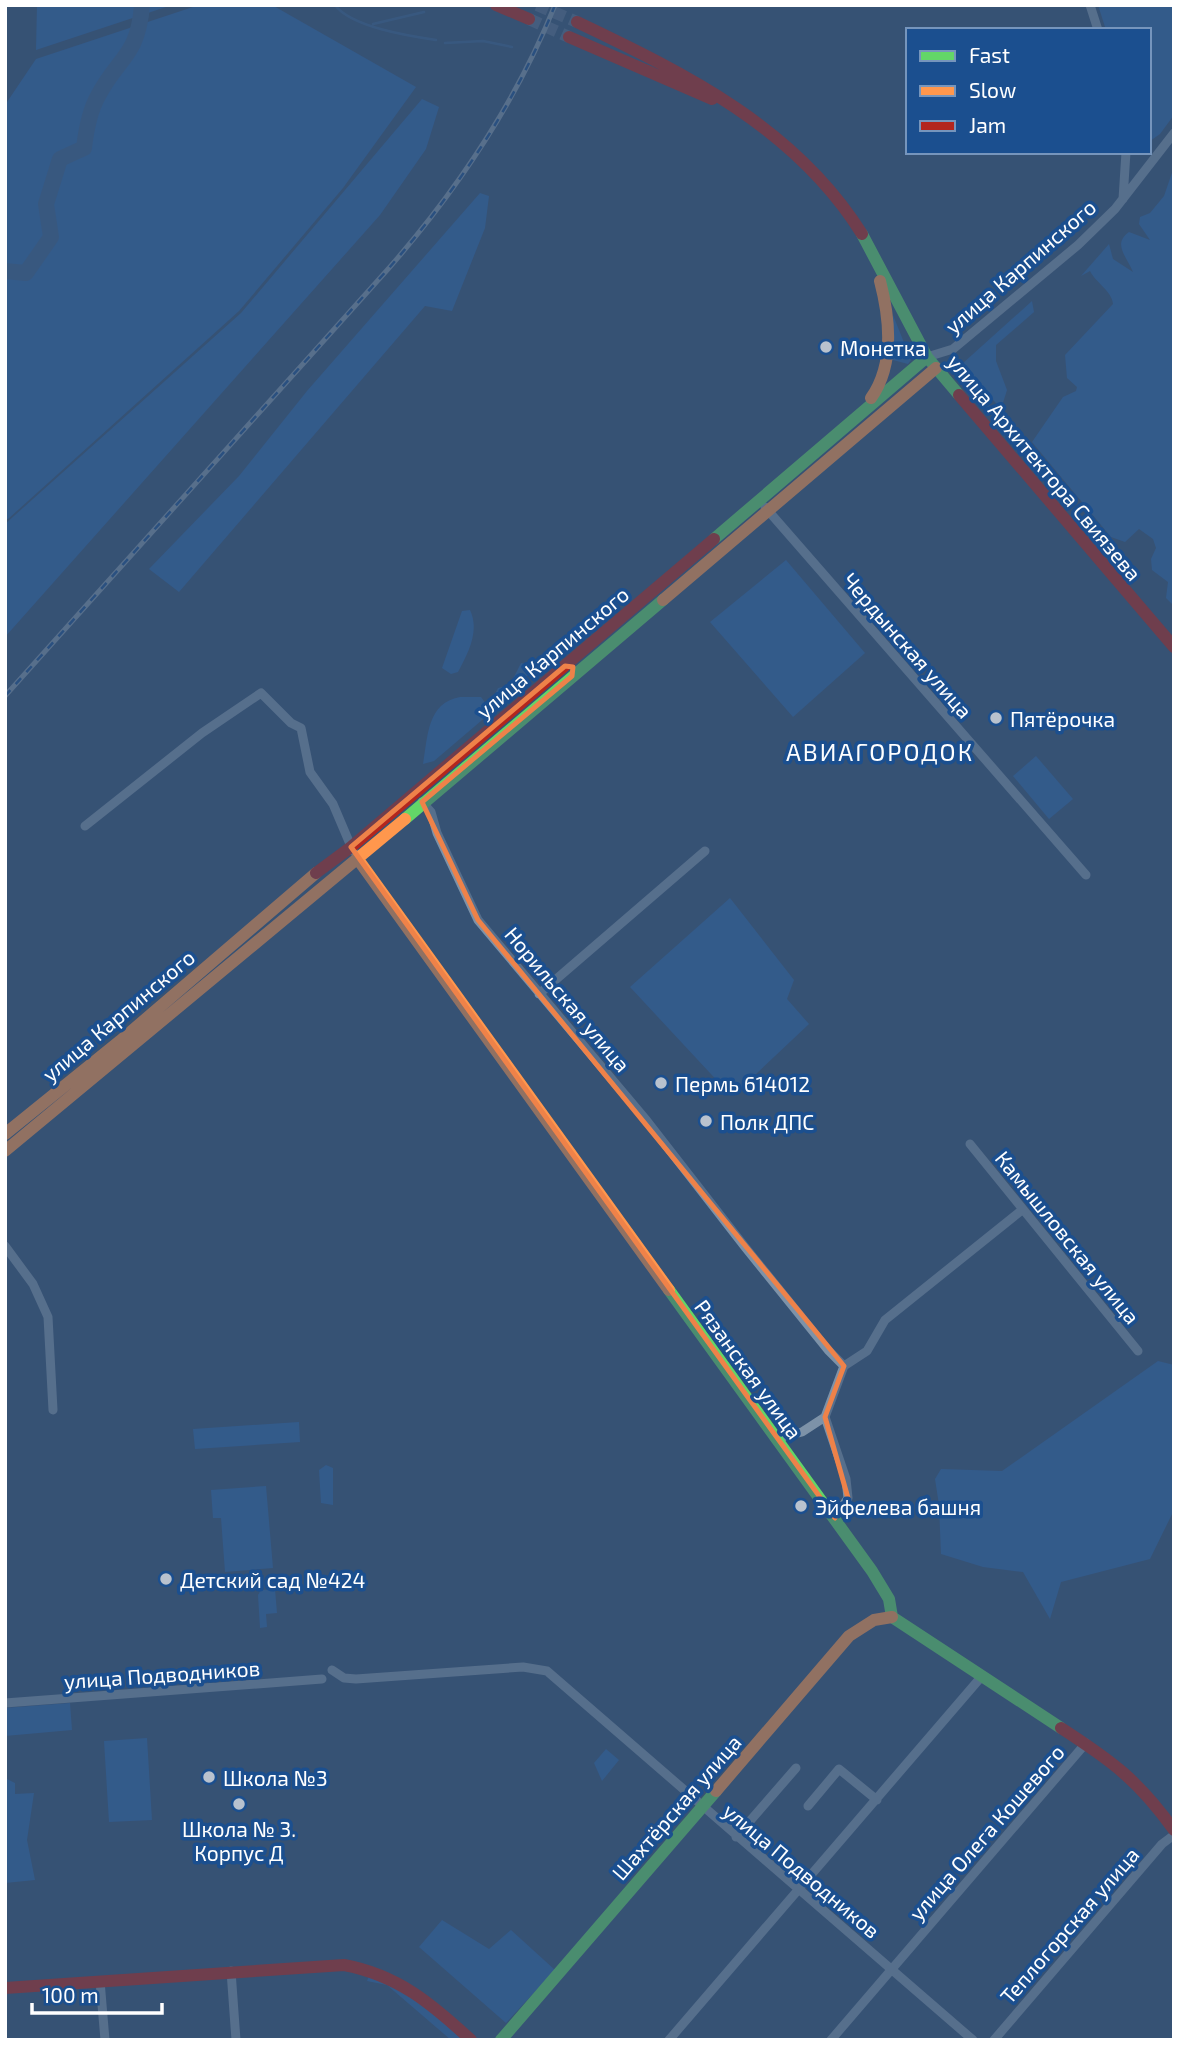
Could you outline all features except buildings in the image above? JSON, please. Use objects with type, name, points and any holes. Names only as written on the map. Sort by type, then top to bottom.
[{"type":"main road","points":[[496,5],[529,19]]},
{"type":"main road","name":"улица Архитектора Свиязева","points":[[576,22],[666,64],[741,113],[819,175],[848,213],[927,357],[1174,647]]},
{"type":"main road","name":"улица Архитектора Свиязева","points":[[569,37],[741,113]]},
{"type":"main road","points":[[853,420],[879,390],[884,378],[888,321],[874,261]]},
{"type":"main road","name":"улица Карпинского","points":[[764,505],[853,420],[927,357]]},
{"type":"main road","name":"улица Карпинского","points":[[5,1151],[245,954],[354,853],[764,505],[936,368]]},
{"type":"main road","name":"улица Карпинского","points":[[5,1134],[120,1041],[297,887],[354,853],[422,802],[568,671]]},
{"type":"main road","name":"Рязанская улица","points":[[354,853],[775,1439],[835,1518],[889,1599],[892,1617]]},
{"type":"main road","points":[[234,942],[247,942],[245,954]]},
{"type":"main road","points":[[892,1617],[1086,1743],[1134,1780],[1174,1833]]},
{"type":"main road","name":"Шахтёрская улица","points":[[501,2040],[849,1636],[874,1620],[892,1617]]},
{"type":"main road","points":[[5,1988],[344,1965],[379,1971],[421,1994],[471,2040]]},
{"type":"street","points":[[1090,5],[1097,28]]},
{"type":"street","name":"улица Карпинского","points":[[927,357],[953,349],[1078,245],[1123,201],[1174,133]]},
{"type":"street","name":"улица Карпинского","points":[[1123,201],[1126,154]]},
{"type":"street","points":[[936,368],[953,349]]},
{"type":"street","name":"Чердынская улица","points":[[764,505],[1086,875]]},
{"type":"street","points":[[85,826],[202,733],[261,694],[291,723],[301,728],[310,772],[333,804],[354,853]]},
{"type":"street","name":"Норильская улица","points":[[422,802],[432,813],[437,833],[478,920],[647,1121],[761,1268],[844,1366]]},
{"type":"street","points":[[539,994],[705,851]]},
{"type":"street","name":"Камышловская улица","points":[[970,1144],[1138,1351]]},
{"type":"street","points":[[775,1439],[802,1432],[825,1417],[844,1366],[867,1350],[885,1320],[1022,1210]]},
{"type":"street","points":[[5,1246],[33,1284],[48,1317],[53,1410]]},
{"type":"street","points":[[825,1417],[846,1479],[848,1498],[835,1518]]},
{"type":"street","name":"улица Подводников","points":[[332,1670],[344,1678],[356,1679],[523,1667],[547,1671],[973,2040]]},
{"type":"street","points":[[669,2040],[800,1891],[982,1676]]},
{"type":"street","name":"улица Подводников","points":[[5,1703],[322,1679]]},
{"type":"street","name":"улица Олега Кошевого","points":[[831,2040],[1086,1743]]},
{"type":"street","points":[[736,1837],[796,1768]]},
{"type":"street","points":[[808,1806],[839,1769],[877,1800]]},
{"type":"street","name":"Теплогорская улица","points":[[994,2040],[1174,1833]]},
{"type":"street","points":[[231,1971],[236,2040]]},
{"type":"street","points":[[100,1981],[105,2040]]},
{"type":"highlighted area","points":[[565,666],[573,667],[572,676],[422,802],[478,920],[844,1366],[825,1417],[848,1498],[835,1518],[351,847]]},
{"type":"shaded area","points":[[37,5],[172,5],[36,50]]},
{"type":"shaded area","points":[[199,5],[272,5],[416,87],[343,188],[239,311],[8,519],[5,518],[5,105],[36,59]]},
{"type":"shaded area","points":[[1098,5],[1174,5],[1174,115],[1160,134],[1151,140],[1151,28],[1105,28]]},
{"type":"shaded area","points":[[422,99],[439,107],[426,149],[380,215],[5,637],[5,524],[241,313]]},
{"type":"shaded area","points":[[1174,167],[1174,606],[1166,598],[1168,582],[1152,570],[1151,559],[1156,548],[1153,539],[1139,529],[1125,542],[1111,537],[1032,442],[1063,397],[1076,391],[1077,387],[1067,378],[1065,355],[1113,304],[1110,295],[1090,271],[1081,276],[1109,244],[1113,259],[1133,272],[1122,251],[1122,241],[1129,232],[1150,240],[1139,224],[1140,217],[1150,213],[1164,196]]},
{"type":"shaded area","points":[[480,193],[489,196],[485,228],[452,311],[425,306],[179,592],[149,569],[239,476],[307,391]]},
{"type":"shaded area","points":[[1032,301],[1034,312],[996,345],[996,361],[1007,390],[1001,409],[962,364]]},
{"type":"shaded area","points":[[893,315],[911,360],[908,364],[889,359]]},
{"type":"shaded area","points":[[959,368],[996,413],[992,416],[954,371]]},
{"type":"shaded area","points":[[786,560],[865,653],[793,717],[710,622]]},
{"type":"shaded area","points":[[470,610],[474,626],[472,642],[458,672],[451,674],[442,668],[462,611]]},
{"type":"shaded area","points":[[521,663],[538,667],[500,699],[495,694],[498,688],[510,685]]},
{"type":"shaded area","points":[[481,697],[489,708],[488,715],[434,761],[423,764],[428,732],[435,713],[449,700]]},
{"type":"shaded area","points":[[1036,756],[1073,799],[1049,819],[1013,776]]},
{"type":"shaded area","points":[[730,898],[794,980],[787,999],[809,1024],[738,1091],[723,1087],[630,987]]},
{"type":"shaded area","points":[[1158,1361],[1174,1365],[1174,1510],[1150,1559],[1061,1582],[1050,1619],[1023,1572],[983,1567],[941,1554],[935,1479],[941,1469],[1002,1471]]},
{"type":"shaded area","points":[[299,1422],[300,1442],[195,1449],[193,1429]]},
{"type":"shaded area","points":[[326,1465],[333,1468],[333,1505],[321,1503],[319,1470]]},
{"type":"shaded area","points":[[266,1486],[273,1568],[225,1572],[221,1518],[213,1518],[211,1490]]},
{"type":"shaded area","points":[[275,1589],[277,1613],[266,1614],[267,1627],[260,1628],[258,1595],[261,1590]]},
{"type":"shaded area","points":[[70,1703],[72,1730],[5,1736],[5,1708]]},
{"type":"shaded area","points":[[147,1738],[152,1820],[109,1822],[104,1741]]},
{"type":"shaded area","points":[[606,1749],[619,1760],[602,1781],[594,1763]]},
{"type":"shaded area","points":[[5,1778],[15,1783],[15,1794],[34,1793],[27,1840],[35,1880],[5,1883]]},
{"type":"shaded area","points":[[442,1920],[489,1949],[511,1930],[555,1970],[506,2023],[419,1947]]},
{"type":"shaded area","points":[[369,1976],[417,1999],[463,2040],[451,2040],[387,1985],[367,1981]]},
{"type":"waterway","points":[[5,271],[26,273],[51,237],[46,204],[60,159],[84,148],[92,108],[105,83],[132,46],[142,5]]},
{"type":"waterway","points":[[335,5],[343,13],[367,25],[436,40]]},
{"type":"waterway","points":[[373,24],[424,12]]},
{"type":"waterway","points":[[445,43],[483,41],[512,47]]},
{"type":"tunnel","points":[[537,5],[577,22]]},
{"type":"tunnel","points":[[529,19],[569,37]]},
{"type":"railway","points":[[5,696],[389,268],[439,207],[504,110],[540,41],[555,5]]},
{"type":"traffic: fast","points":[[862,234],[927,357]]},
{"type":"traffic: fast","points":[[714,539],[927,357],[959,395]]},
{"type":"traffic: fast","points":[[405,819],[663,600]]},
{"type":"traffic: fast","points":[[669,1290],[872,1571],[889,1599],[892,1617],[1061,1728]]},
{"type":"traffic: fast","points":[[501,2040],[716,1791]]},
{"type":"traffic: slow","points":[[871,398],[879,385],[887,356],[888,326],[880,281]]},
{"type":"traffic: slow","points":[[663,600],[936,368]]},
{"type":"traffic: slow","points":[[5,1151],[405,819]]},
{"type":"traffic: slow","points":[[357,858],[669,1290]]},
{"type":"traffic: slow","points":[[5,1134],[120,1041],[316,873]]},
{"type":"traffic: slow","points":[[716,1791],[849,1636],[874,1620],[892,1617]]},
{"type":"traffic: jam","points":[[496,5],[529,19]]},
{"type":"traffic: jam","points":[[577,22],[698,84],[772,134],[805,163],[835,197],[862,234]]},
{"type":"traffic: jam","points":[[569,37],[712,99]]},
{"type":"traffic: jam","points":[[959,395],[1174,647]]},
{"type":"traffic: jam","points":[[316,873],[351,847],[714,539]]},
{"type":"traffic: jam","points":[[1061,1728],[1136,1784],[1174,1830]]},
{"type":"traffic: jam","points":[[5,1988],[344,1965],[398,1984],[428,2003],[471,2040]]},
{"type":"place","name":"Монетка","points":[[826,347]]},
{"type":"place","name":"Пятёрочка","points":[[996,718]]},
{"type":"place","name":"Пермь 614012","points":[[661,1083]]},
{"type":"place","name":"Полк ДПС","points":[[706,1121]]},
{"type":"place","name":"Эйфелева башня","points":[[801,1506]]},
{"type":"place","name":"Детский сад №424","points":[[166,1579]]},
{"type":"place","name":"Школа №3","points":[[209,1777]]},
{"type":"place","name":"Школа № 3. Корпус Д","points":[[239,1804]]},
{"type":"district","name":"АВИАГОРОДОК","points":[[880,751]]}]
